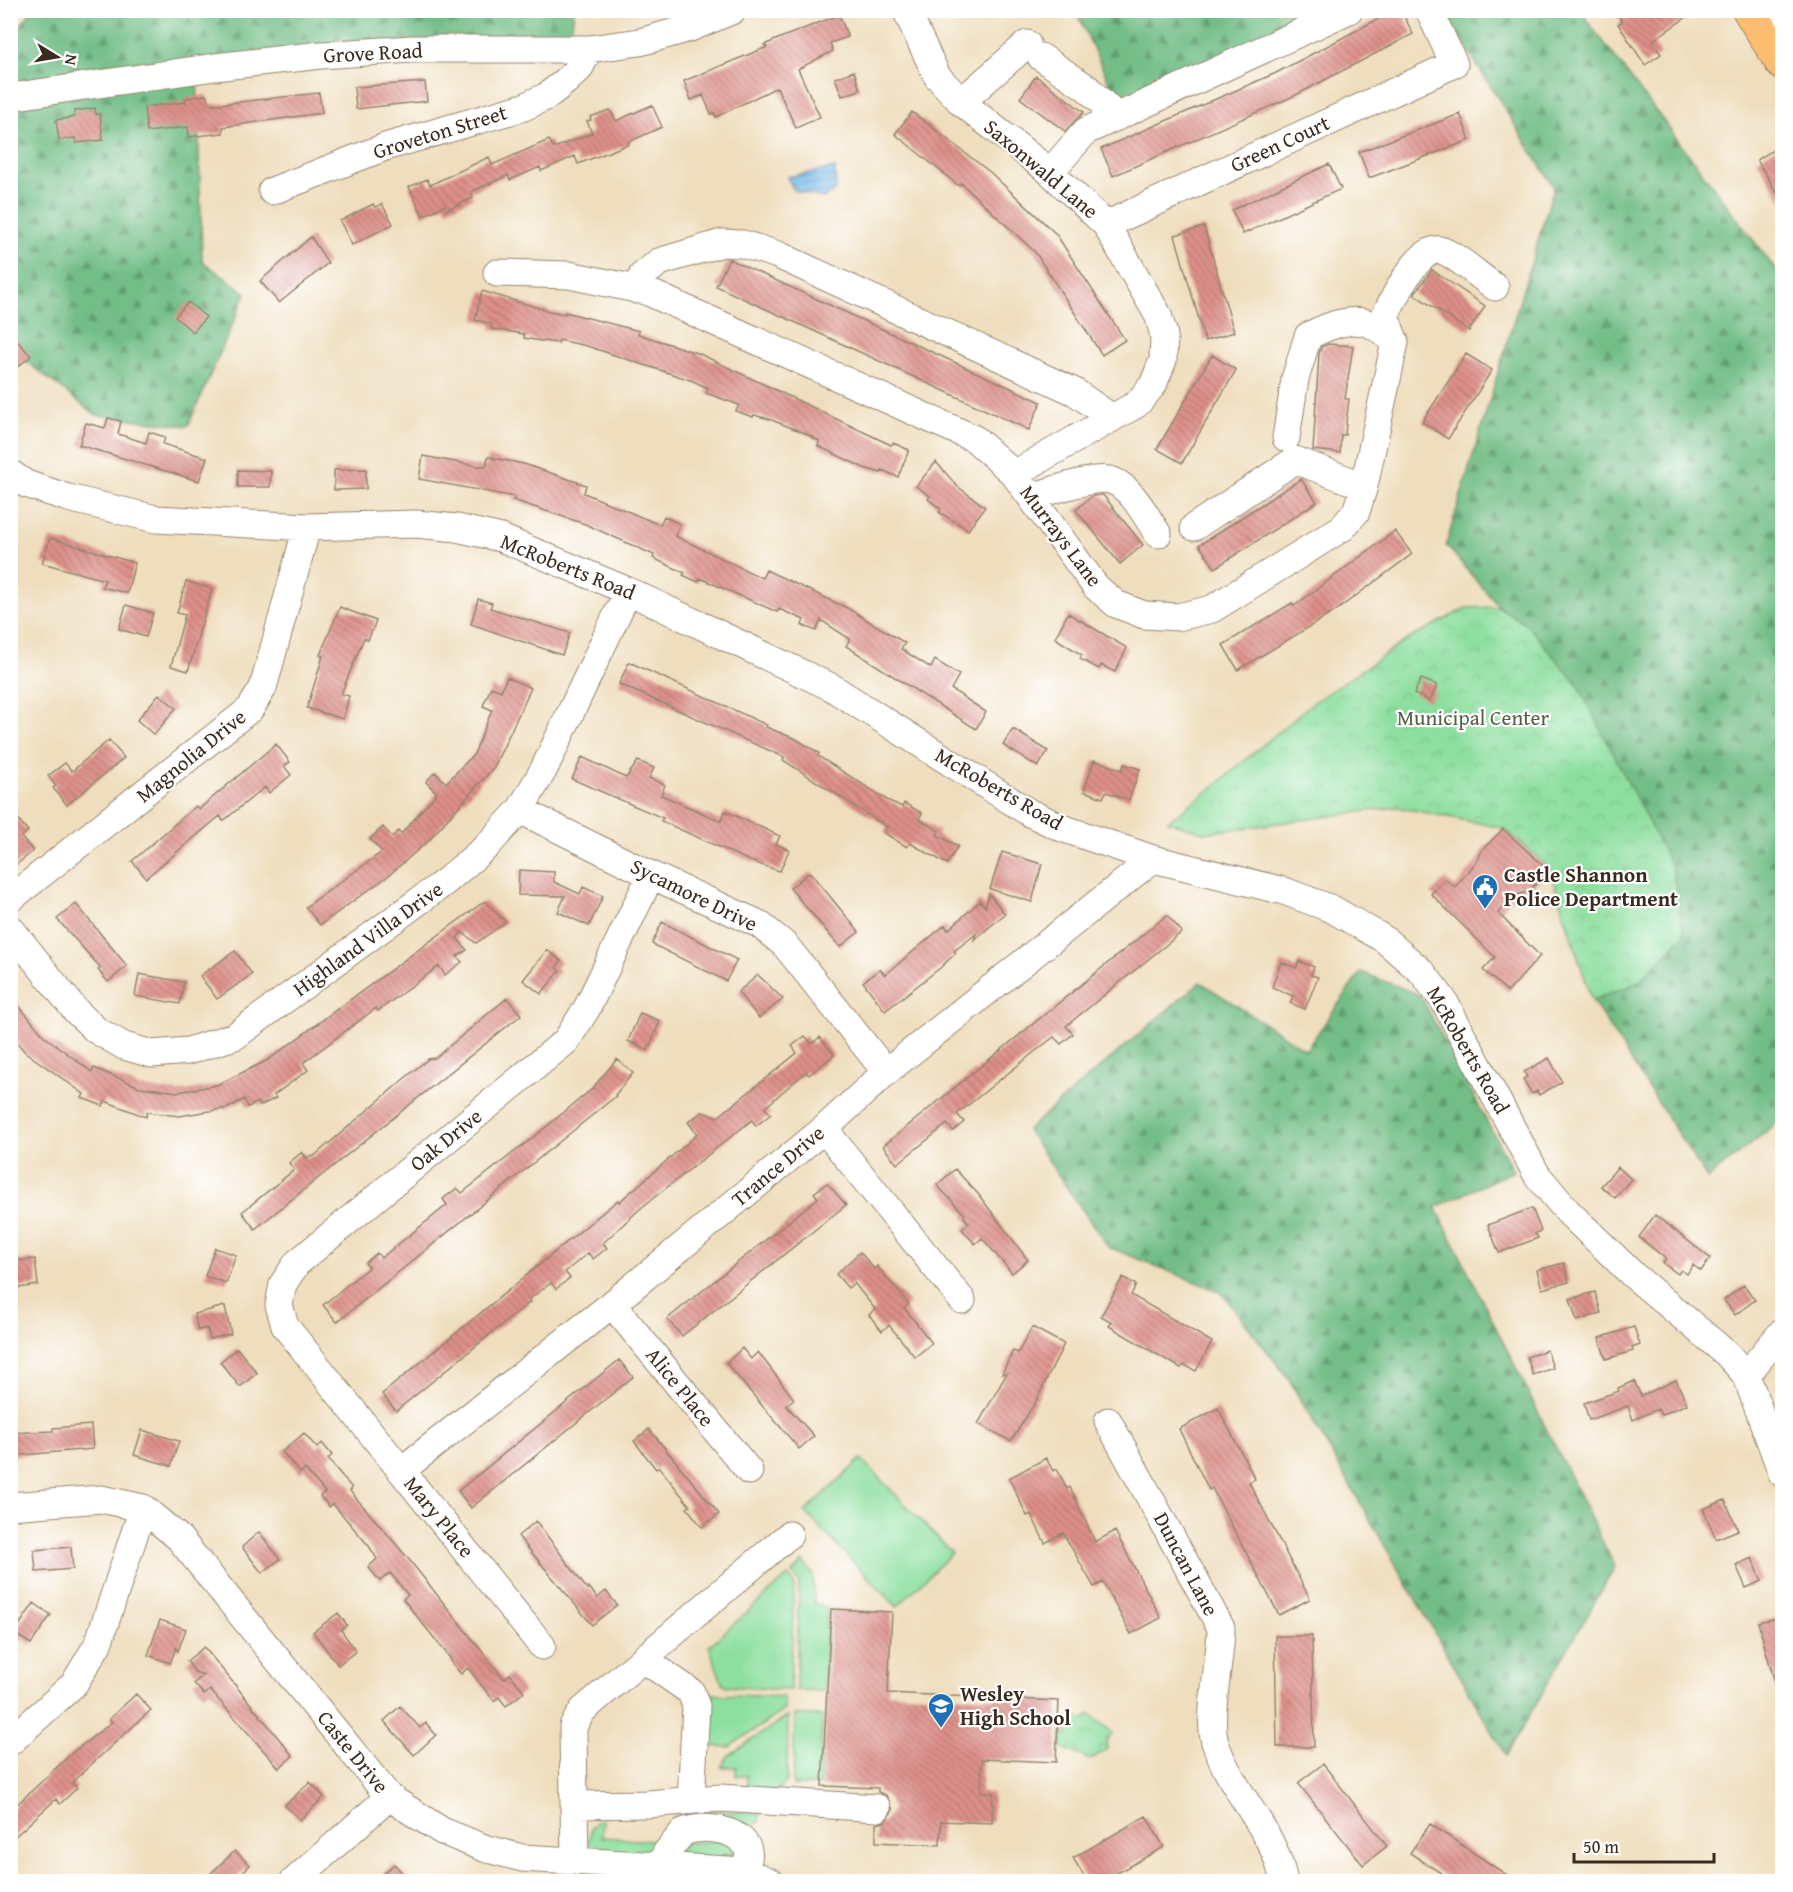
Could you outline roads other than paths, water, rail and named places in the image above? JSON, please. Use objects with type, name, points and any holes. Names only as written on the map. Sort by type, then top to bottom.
[{"type":"main road","points":[[1764,18],[1782,63]]},
{"type":"street","name":"Grove Road","points":[[10,97],[215,67],[321,55],[412,49],[589,49],[640,42],[690,28],[733,10]]},
{"type":"street","name":"Saxonwald Lane","points":[[906,10],[937,76],[960,102],[1050,172],[1106,225],[1158,315],[1164,335],[1163,360],[1153,385],[1137,404],[1014,474]]},
{"type":"street","points":[[1050,172],[1086,130],[1349,10]]},
{"type":"street","name":"Green Court","points":[[1106,225],[1454,64],[1429,10]]},
{"type":"street","name":"Groveton Street","points":[[272,190],[385,147],[524,107],[547,96],[566,81],[579,69],[589,49]]},
{"type":"street","points":[[960,102],[1034,50],[1088,88],[1117,117]]},
{"type":"street","points":[[637,290],[642,276],[659,262],[722,243],[743,244],[778,255],[1075,392],[1112,418]]},
{"type":"street","points":[[1395,342],[1384,316],[1420,258],[1431,250],[1442,250],[1495,287]]},
{"type":"street","name":"Murrays Lane","points":[[497,273],[569,275],[637,290],[975,439],[1014,474],[1096,587],[1116,604],[1144,615],[1178,616],[1212,609],[1342,528],[1356,512],[1364,486],[1395,342]]},
{"type":"street","points":[[1286,438],[1295,379],[1308,336],[1326,326],[1352,321],[1372,324],[1395,342]]},
{"type":"street","points":[[1194,527],[1295,460],[1364,486]]},
{"type":"street","name":"McRoberts Road","points":[[10,473],[26,484],[68,498],[156,519],[307,527],[416,524],[458,528],[501,538],[628,591],[831,687],[1030,813],[1062,828],[1153,860],[1284,891],[1332,909],[1384,939],[1422,972],[1444,1001],[1537,1174],[1568,1212],[1633,1275],[1727,1354],[1746,1375],[1782,1473]]},
{"type":"street","points":[[1031,497],[1088,481],[1111,480],[1126,490],[1158,534]]},
{"type":"street","name":"Magnolia Drive","points":[[10,899],[250,709],[263,688],[307,527]]},
{"type":"street","name":"Highland Villa Drive","points":[[10,928],[75,1010],[96,1029],[124,1046],[152,1054],[188,1052],[235,1036],[445,882],[486,847],[520,810],[544,769],[628,591]]},
{"type":"street","name":"Sycamore Drive","points":[[520,810],[651,875],[759,924],[785,945],[886,1072]]},
{"type":"street","name":"Trance Drive","points":[[402,1470],[612,1304],[824,1129],[886,1072],[1153,860]]},
{"type":"street","name":"Oak Drive","points":[[334,1390],[285,1326],[279,1305],[284,1284],[297,1263],[319,1243],[566,1041],[587,1008],[651,875]]},
{"type":"street","points":[[824,1129],[962,1300]]},
{"type":"street","name":"Alice Place","points":[[612,1304],[749,1471]]},
{"type":"street","points":[[1746,1375],[1782,1332]]},
{"type":"street","name":"Mary Place","points":[[334,1390],[402,1470],[542,1646]]},
{"type":"street","name":"Duncan Lane","points":[[1108,1421],[1221,1628],[1221,1654],[1214,1706],[1214,1741],[1227,1768],[1269,1837],[1284,1881]]},
{"type":"street","name":"Caste Drive","points":[[10,1506],[101,1499],[143,1508],[179,1538],[389,1797],[442,1831],[484,1848],[522,1858],[664,1866],[771,1881]]},
{"type":"street","points":[[10,1742],[74,1684],[98,1644],[143,1508]]},
{"type":"street","points":[[575,1861],[573,1726],[583,1710],[645,1660],[789,1536]]},
{"type":"street","points":[[645,1660],[691,1692],[696,1706],[691,1800]]},
{"type":"street","points":[[293,1881],[389,1797]]},
{"type":"street","points":[[574,1805],[720,1798],[877,1808]]},
{"type":"street","points":[[664,1866],[666,1853],[683,1832],[707,1827],[738,1835],[746,1842],[748,1852],[739,1876]]},
{"type":"water","points":[[835,168],[836,190],[823,198],[794,190],[787,177]]},
{"type":"place","name":"Castle Shannon Police Department","points":[[1485,910]]},
{"type":"place","name":"Wesley High School","points":[[941,1729]]},
{"type":"park label","name":"Municipal Center","points":[[1473,718]]}]
